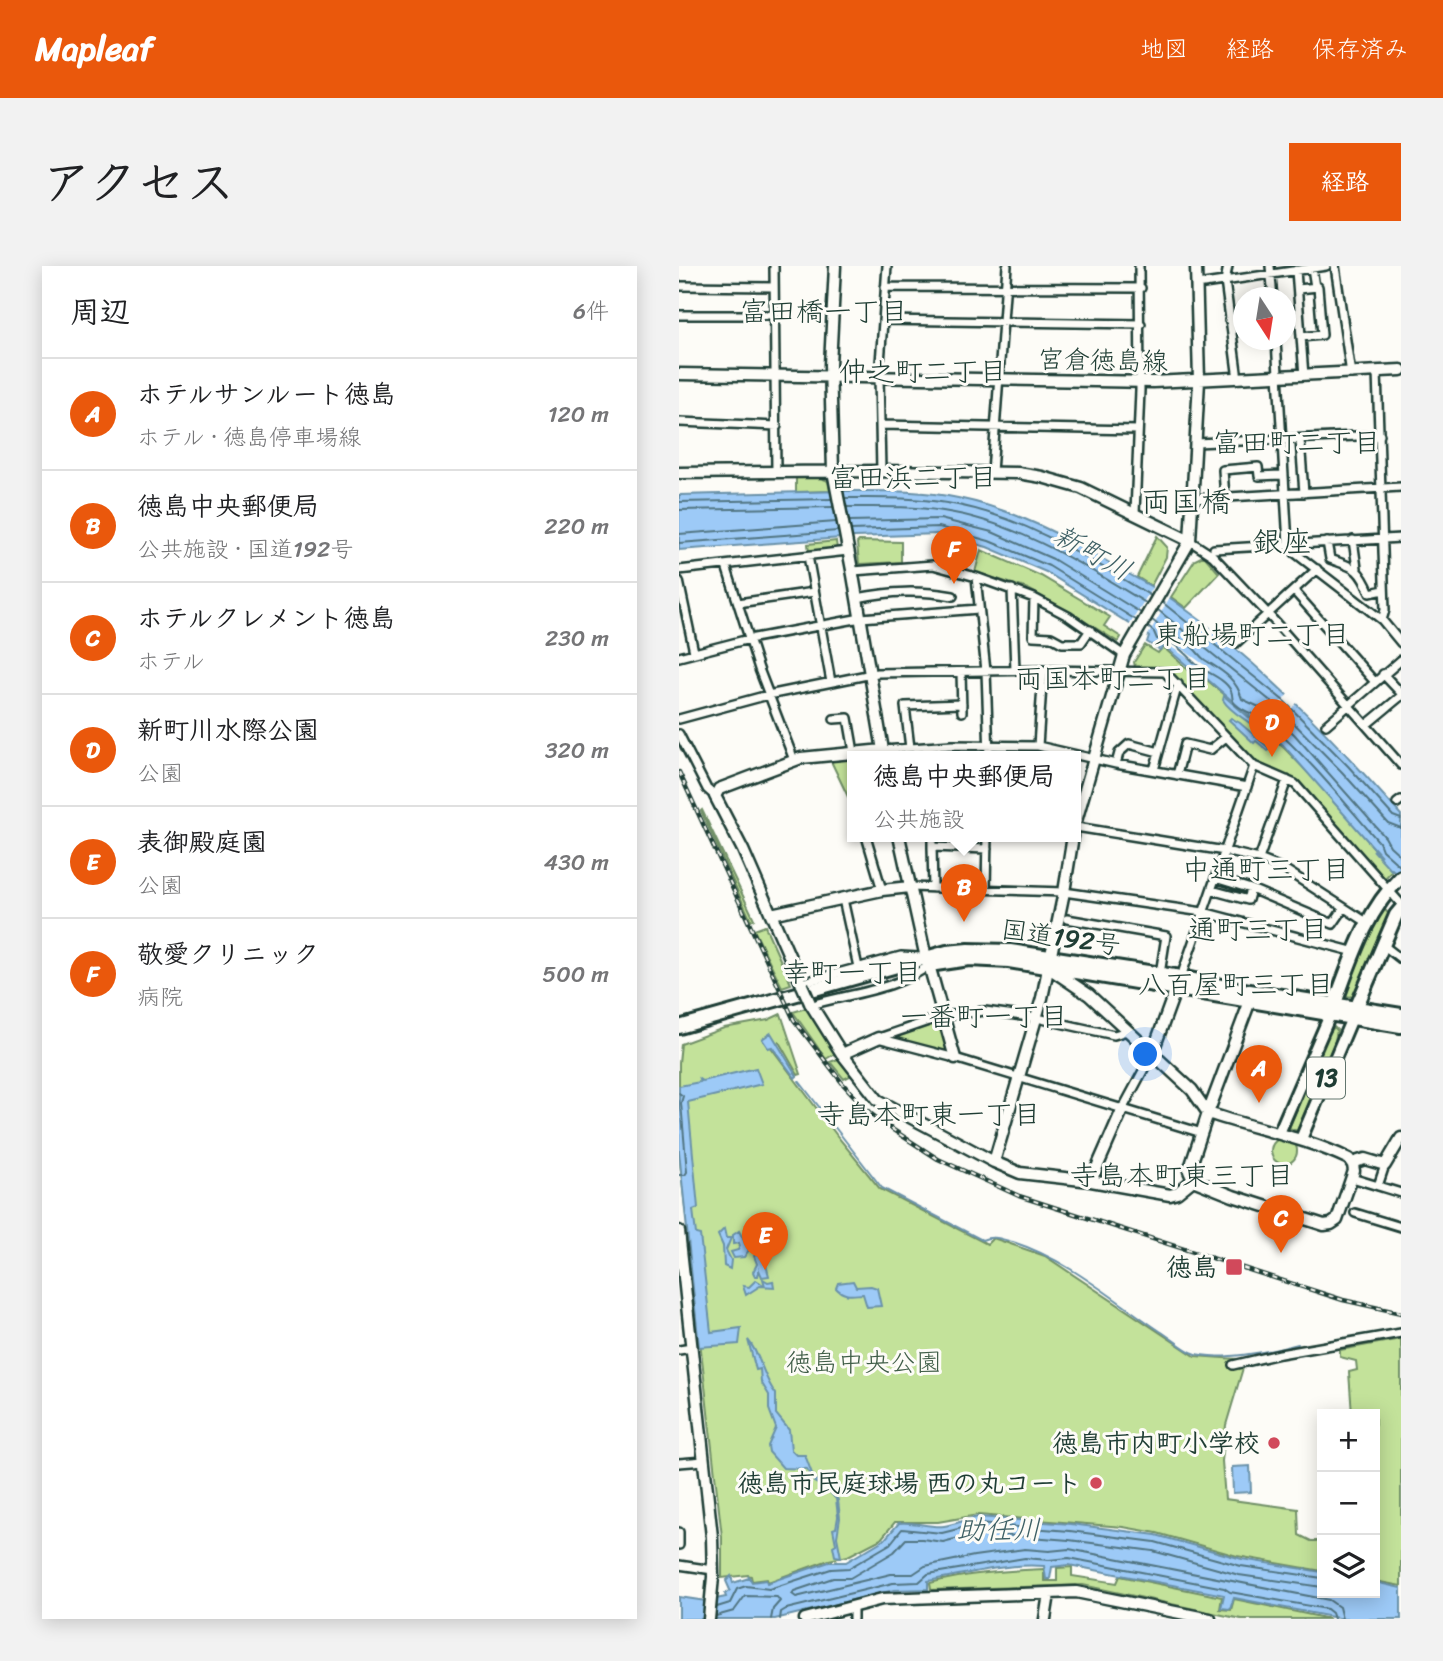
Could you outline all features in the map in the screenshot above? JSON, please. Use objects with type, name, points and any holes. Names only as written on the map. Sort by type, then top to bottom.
[{"type":"highway","points":[[1332,1010],[1368,923],[1395,883]]},
{"type":"highway","points":[[1354,1013],[1401,906]]},
{"type":"highway","name":"国道192号","points":[[679,1028],[968,950],[989,949],[1178,983],[1231,988],[1332,1010]]},
{"type":"highway","name":"国道192号","points":[[1050,962],[1160,974],[1178,983],[1250,1001],[1401,1016]]},
{"type":"highway","name":"国道192号","points":[[1354,1013],[1401,1027]]},
{"type":"main road","name":"13","points":[[1279,1133],[1332,1010]]},
{"type":"main road","name":"13","points":[[1301,1139],[1354,1013]]},
{"type":"street","points":[[774,266],[776,472]]},
{"type":"street","points":[[835,266],[831,376],[834,477],[853,570],[883,751]]},
{"type":"street","points":[[881,471],[879,377],[887,266]]},
{"type":"street","points":[[992,472],[1007,266]]},
{"type":"street","points":[[1135,513],[1140,382],[1139,266]]},
{"type":"street","points":[[1081,803],[1124,654],[1191,541],[1199,381],[1196,266]]},
{"type":"street","points":[[1228,266],[1225,281],[1238,379]]},
{"type":"street","points":[[1197,285],[1270,270],[1326,266]]},
{"type":"street","points":[[1335,266],[1351,374]]},
{"type":"street","points":[[1311,267],[1315,287]]},
{"type":"street","points":[[1296,270],[1304,376]]},
{"type":"street","points":[[679,286],[773,287]]},
{"type":"street","points":[[1298,289],[1318,286],[1322,335],[1301,337]]},
{"type":"street","points":[[885,287],[1141,288]]},
{"type":"street","points":[[679,315],[774,315]]},
{"type":"street","points":[[1229,320],[1233,319]]},
{"type":"street","points":[[883,320],[1140,324]]},
{"type":"street","points":[[1277,350],[1288,544],[1382,620],[1401,643]]},
{"type":"street","name":"宮倉徳島線","points":[[679,374],[1140,382],[1401,370]]},
{"type":"street","points":[[1377,372],[1385,610],[1382,620]]},
{"type":"street","points":[[679,422],[777,426]]},
{"type":"street","points":[[880,425],[1139,430]]},
{"type":"street","points":[[1196,443],[1380,435]]},
{"type":"street","points":[[1300,440],[1304,492]]},
{"type":"street","points":[[1225,498],[1223,470],[1258,467],[1259,476],[1282,475]]},
{"type":"street","points":[[679,473],[776,472],[834,477],[881,471],[992,472],[1018,473],[1070,484],[1191,541],[1213,556],[1268,614],[1401,765]]},
{"type":"street","points":[[1194,499],[1401,487]]},
{"type":"street","points":[[1215,549],[1401,538]]},
{"type":"street","points":[[1353,540],[1357,568]]},
{"type":"street","points":[[1327,541],[1330,559],[1357,568],[1370,593],[1384,590]]},
{"type":"street","points":[[679,570],[848,551]]},
{"type":"street","points":[[808,556],[831,682]]},
{"type":"street","points":[[853,570],[933,565],[976,577],[1034,598],[1090,630],[1124,654]]},
{"type":"street","points":[[726,566],[768,695],[794,760]]},
{"type":"street","points":[[1236,643],[1317,569]]},
{"type":"street","points":[[976,577],[986,671],[989,751]]},
{"type":"street","points":[[679,581],[694,652]]},
{"type":"street","points":[[1012,589],[1015,670]]},
{"type":"street","points":[[857,598],[924,590],[953,596]]},
{"type":"street","points":[[1294,591],[1374,681]]},
{"type":"street","points":[[738,603],[814,592]]},
{"type":"street","points":[[1034,598],[1033,636],[1051,637],[1062,643],[1081,643],[1090,630]]},
{"type":"street","points":[[679,657],[749,639],[860,618],[979,609]]},
{"type":"street","points":[[1327,725],[1401,660]]},
{"type":"street","points":[[679,719],[768,695],[870,674],[1015,670],[1165,672],[1254,766],[1295,783],[1395,883],[1401,906]]},
{"type":"street","points":[[1038,746],[1043,670]]},
{"type":"street","points":[[961,671],[962,708],[905,703],[908,751],[989,745],[1038,746],[1059,751]]},
{"type":"street","points":[[1366,725],[1401,695],[1383,674]]},
{"type":"street","points":[[1154,770],[1178,684]]},
{"type":"street","points":[[834,719],[848,718],[854,751]]},
{"type":"street","points":[[679,734],[743,850],[810,1004],[842,1054],[877,1100],[1020,1173],[1091,1181],[1170,1195],[1177,1193],[1193,1180]]},
{"type":"street","points":[[1177,775],[1185,744],[1210,750],[1227,737]]},
{"type":"street","points":[[1116,764],[1119,753],[1129,744],[1159,752]]},
{"type":"street","points":[[715,796],[719,789],[794,760],[847,753]]},
{"type":"street","points":[[1081,756],[1247,787]]},
{"type":"street","points":[[1091,1181],[1123,1108],[1152,1054],[1254,766]]},
{"type":"street","points":[[1259,859],[1287,780]]},
{"type":"street","points":[[1081,828],[1225,850],[1259,859],[1284,869],[1368,923]]},
{"type":"street","points":[[868,842],[881,890]]},
{"type":"street","points":[[900,842],[927,961],[955,1058]]},
{"type":"street","points":[[932,842],[933,888]]},
{"type":"street","points":[[986,889],[987,842]]},
{"type":"street","points":[[994,1162],[1037,1018],[1072,842]]},
{"type":"street","points":[[932,847],[987,849]]},
{"type":"street","points":[[1215,878],[1333,924],[1344,908]]},
{"type":"street","points":[[771,914],[881,890],[910,887],[1064,891],[1203,912],[1355,952]]},
{"type":"street","points":[[1211,890],[1248,900],[1251,890]]},
{"type":"street","points":[[843,899],[858,967]]},
{"type":"street","points":[[1067,919],[1166,936],[1160,974]]},
{"type":"street","points":[[1383,944],[1401,959]]},
{"type":"street","points":[[801,984],[901,956],[927,961]]},
{"type":"street","points":[[810,1004],[904,980],[918,974],[927,961]]},
{"type":"street","points":[[1050,962],[1192,1090],[1208,1113],[1268,1132],[1301,1139],[1347,1157],[1354,1167],[1352,1178],[1341,1213],[1334,1223],[1328,1225],[1233,1196],[1193,1180],[1189,1171],[1208,1113],[1250,1001]]},
{"type":"street","points":[[842,1054],[943,1016],[985,1011],[1037,1018],[1114,1035],[1127,1031]]},
{"type":"street","points":[[879,1038],[955,1058],[1202,1133]]},
{"type":"street","points":[[1378,1186],[1385,1165],[1401,1138]]},
{"type":"street","points":[[1352,1163],[1365,1159],[1385,1165]]},
{"type":"street","points":[[1352,1178],[1401,1193]]},
{"type":"street","points":[[1356,1213],[1401,1227]]},
{"type":"street","points":[[679,1231],[712,1537],[713,1570],[709,1619]]},
{"type":"street","points":[[1233,1365],[1280,1354],[1401,1334]]},
{"type":"street","points":[[679,1350],[692,1348]]},
{"type":"street","points":[[679,1463],[704,1461]]},
{"type":"street","points":[[679,1532],[679,1545]]},
{"type":"street","points":[[679,1564],[713,1570]]},
{"type":"street","points":[[805,1619],[882,1600],[1087,1593],[1210,1619]]},
{"type":"street","points":[[1045,1619],[1049,1594]]},
{"type":"street","points":[[853,1606],[853,1619]]},
{"type":"green space","points":[[796,478],[821,478],[828,481],[830,491],[796,492]]},
{"type":"green space","points":[[1157,536],[1167,547],[1166,557],[1151,586],[1137,577]]},
{"type":"green space","points":[[836,541],[837,549],[809,553],[808,544]]},
{"type":"green space","points":[[859,541],[901,542],[901,562],[859,564]]},
{"type":"green space","points":[[981,550],[1041,576],[1110,617],[1104,626],[1121,637],[1118,642],[1028,589],[975,572]]},
{"type":"green space","points":[[1205,557],[1219,573],[1186,608],[1171,597],[1195,560]]},
{"type":"green space","points":[[1145,645],[1158,653],[1163,647],[1194,675],[1208,681],[1225,695],[1284,748],[1321,786],[1393,870],[1383,880],[1296,780],[1256,764],[1167,670],[1162,667],[1135,667],[1134,662]]},
{"type":"green space","points":[[847,757],[847,795],[830,759]]},
{"type":"green space","points":[[701,811],[754,919],[751,921]]},
{"type":"green space","points":[[1382,907],[1390,915],[1353,997],[1345,996],[1375,919]]},
{"type":"green space","points":[[765,926],[791,984],[782,987],[754,930]]},
{"type":"green space","points":[[806,1008],[836,1053],[826,1059],[793,1012]]},
{"type":"green space","name":"徳島中央公園","points":[[781,1014],[801,1074],[798,1075],[779,1042],[770,1046],[880,1189],[987,1244],[993,1238],[1045,1256],[1195,1356],[1237,1359],[1243,1368],[1226,1425],[1222,1461],[1225,1499],[1298,1509],[1299,1535],[1317,1541],[1317,1570],[1237,1556],[1157,1533],[1123,1527],[978,1515],[938,1522],[895,1522],[881,1539],[848,1556],[768,1582],[767,1579],[752,1581],[748,1575],[722,1578],[722,1537],[679,1154],[679,1063],[681,1044],[724,1028],[768,1020]]},
{"type":"green space","points":[[934,1020],[941,1021],[949,1050],[947,1052],[891,1037]]},
{"type":"green space","points":[[1334,1027],[1337,1030],[1335,1041],[1297,1131],[1289,1128],[1326,1038]]},
{"type":"green space","points":[[841,1058],[854,1074],[844,1079],[830,1062]]},
{"type":"green space","points":[[1284,1138],[1293,1142],[1297,1151],[1293,1160],[1284,1164],[1275,1160],[1271,1151],[1275,1142]]},
{"type":"green space","points":[[1401,1339],[1401,1586],[1380,1582],[1380,1409],[1352,1409],[1349,1372],[1357,1370],[1356,1361],[1340,1357],[1340,1350]]},
{"type":"green space","points":[[1072,1567],[1072,1576],[1117,1583],[1120,1576],[1222,1597],[1220,1609],[1231,1610],[1234,1599],[1330,1619],[1241,1619],[1083,1585],[931,1590],[930,1583],[972,1575],[1044,1569],[1044,1581],[1057,1581],[1057,1568]]},
{"type":"water","points":[[846,491],[930,494],[999,509],[1057,534],[1173,600],[1265,674],[1348,757],[1401,815],[1401,877],[1373,850],[1381,856],[1283,745],[1206,678],[1189,668],[1164,646],[1160,650],[1147,642],[1149,636],[1046,572],[987,547],[938,534],[855,537],[679,550],[679,495]]},
{"type":"water","points":[[1224,696],[1259,726],[1256,728],[1230,708],[1223,700]]},
{"type":"water","points":[[1231,718],[1270,749],[1268,751],[1256,741],[1254,743],[1229,720]]},
{"type":"water","points":[[771,1033],[797,1076],[795,1078],[772,1047],[768,1048],[762,1039]]},
{"type":"water","points":[[756,1068],[762,1084],[688,1102],[698,1208],[693,1210],[696,1234],[700,1235],[711,1332],[741,1328],[739,1344],[699,1347],[679,1151],[679,1086],[700,1082],[699,1079],[702,1081]]},
{"type":"water","points":[[724,1229],[726,1238],[731,1238],[726,1250],[731,1260],[730,1269],[724,1266],[723,1246],[718,1235]]},
{"type":"water","points":[[739,1231],[749,1250],[744,1257],[734,1258],[731,1252],[738,1250],[740,1246],[739,1243],[733,1244],[733,1235]]},
{"type":"water","points":[[766,1251],[771,1255],[765,1261],[769,1276],[762,1277],[759,1270],[758,1276],[755,1276],[753,1272],[757,1264],[754,1256]]},
{"type":"water","points":[[763,1279],[773,1281],[774,1287],[760,1286],[746,1295],[743,1286],[749,1287],[756,1280],[765,1286]]},
{"type":"water","points":[[853,1281],[856,1287],[877,1288],[881,1306],[867,1307],[863,1294],[846,1294],[836,1288],[838,1283]]},
{"type":"water","points":[[748,1340],[776,1394],[776,1414],[789,1430],[791,1450],[796,1455],[805,1455],[814,1479],[828,1487],[838,1500],[840,1518],[837,1537],[841,1557],[835,1556],[833,1546],[836,1544],[833,1529],[836,1528],[838,1517],[836,1499],[826,1488],[814,1482],[807,1469],[783,1468],[769,1452],[768,1446],[776,1428],[769,1409],[769,1395],[761,1382],[760,1369],[756,1370]]},
{"type":"water","points":[[1250,1466],[1251,1492],[1233,1493],[1232,1467]]},
{"type":"water","name":"助任川","points":[[978,1517],[1071,1524],[1156,1535],[1242,1559],[1317,1571],[1317,1598],[1380,1598],[1380,1583],[1401,1588],[1401,1619],[1343,1619],[1234,1598],[1230,1609],[1221,1608],[1224,1595],[1069,1565],[1052,1567],[1050,1579],[1046,1579],[1044,1566],[1030,1565],[971,1572],[928,1581],[928,1589],[894,1590],[775,1619],[679,1619],[679,1597],[706,1601],[726,1597],[725,1594],[730,1590],[726,1581],[731,1576],[733,1583],[749,1578],[748,1575],[752,1582],[766,1580],[767,1583],[829,1562],[846,1562],[885,1539],[899,1523],[944,1526]]},
{"type":"pier","points":[[1153,586],[1170,597],[1147,637],[1129,626]]},
{"type":"pier","points":[[1167,638],[1210,669],[1209,672],[1165,643]]},
{"type":"pier","points":[[1290,692],[1299,700],[1283,721],[1267,735],[1258,728]]},
{"type":"waterway","points":[[799,1081],[882,1188],[982,1240],[993,1238],[1013,1242],[1053,1259],[1191,1352],[1229,1356],[1260,1353],[1298,1344]]},
{"type":"railway","points":[[679,772],[794,1020],[843,1084],[870,1113],[887,1126],[938,1159],[1019,1196],[1343,1300],[1401,1313]]},
{"type":"place","name":"敬愛クリニック","points":[[954,584]]},
{"type":"place","name":"新町川水際公園","points":[[1272,757]]},
{"type":"place","name":"徳島中央郵便局","points":[[964,922]]},
{"type":"place","name":"ホテルサンルート徳島","points":[[1259,1103]]},
{"type":"place","name":"ホテルクレメント徳島","points":[[1281,1253]]},
{"type":"place","name":"徳島","points":[[1234,1267]]},
{"type":"place","name":"表御殿庭園","points":[[765,1270]]},
{"type":"place","name":"徳島市内町小学校","points":[[1274,1443]]},
{"type":"place","name":"徳島市民庭球場 西の丸コート","points":[[1096,1483]]},
{"type":"district","name":"富田橋一丁目","points":[[824,311]]},
{"type":"district","name":"仲之町二丁目","points":[[923,371]]},
{"type":"district","name":"富田町二丁目","points":[[1297,442]]},
{"type":"district","name":"富田浜二丁目","points":[[913,477]]},
{"type":"district","name":"両国橋","points":[[1186,502]]},
{"type":"district","name":"銀座","points":[[1282,542]]},
{"type":"district","name":"東船場町二丁目","points":[[1252,634]]},
{"type":"district","name":"両国本町二丁目","points":[[1113,678]]},
{"type":"district","name":"中通町三丁目","points":[[1266,869]]},
{"type":"district","name":"通町三丁目","points":[[1258,929]]},
{"type":"district","name":"幸町一丁目","points":[[852,972]]},
{"type":"district","name":"八百屋町三丁目","points":[[1236,984]]},
{"type":"district","name":"一番町一丁目","points":[[984,1016]]},
{"type":"district","name":"寺島本町東一丁目","points":[[929,1114]]},
{"type":"district","name":"寺島本町東三丁目","points":[[1182,1175]]},
{"type":"water label","name":"新町川","points":[[1093,552]]}]
